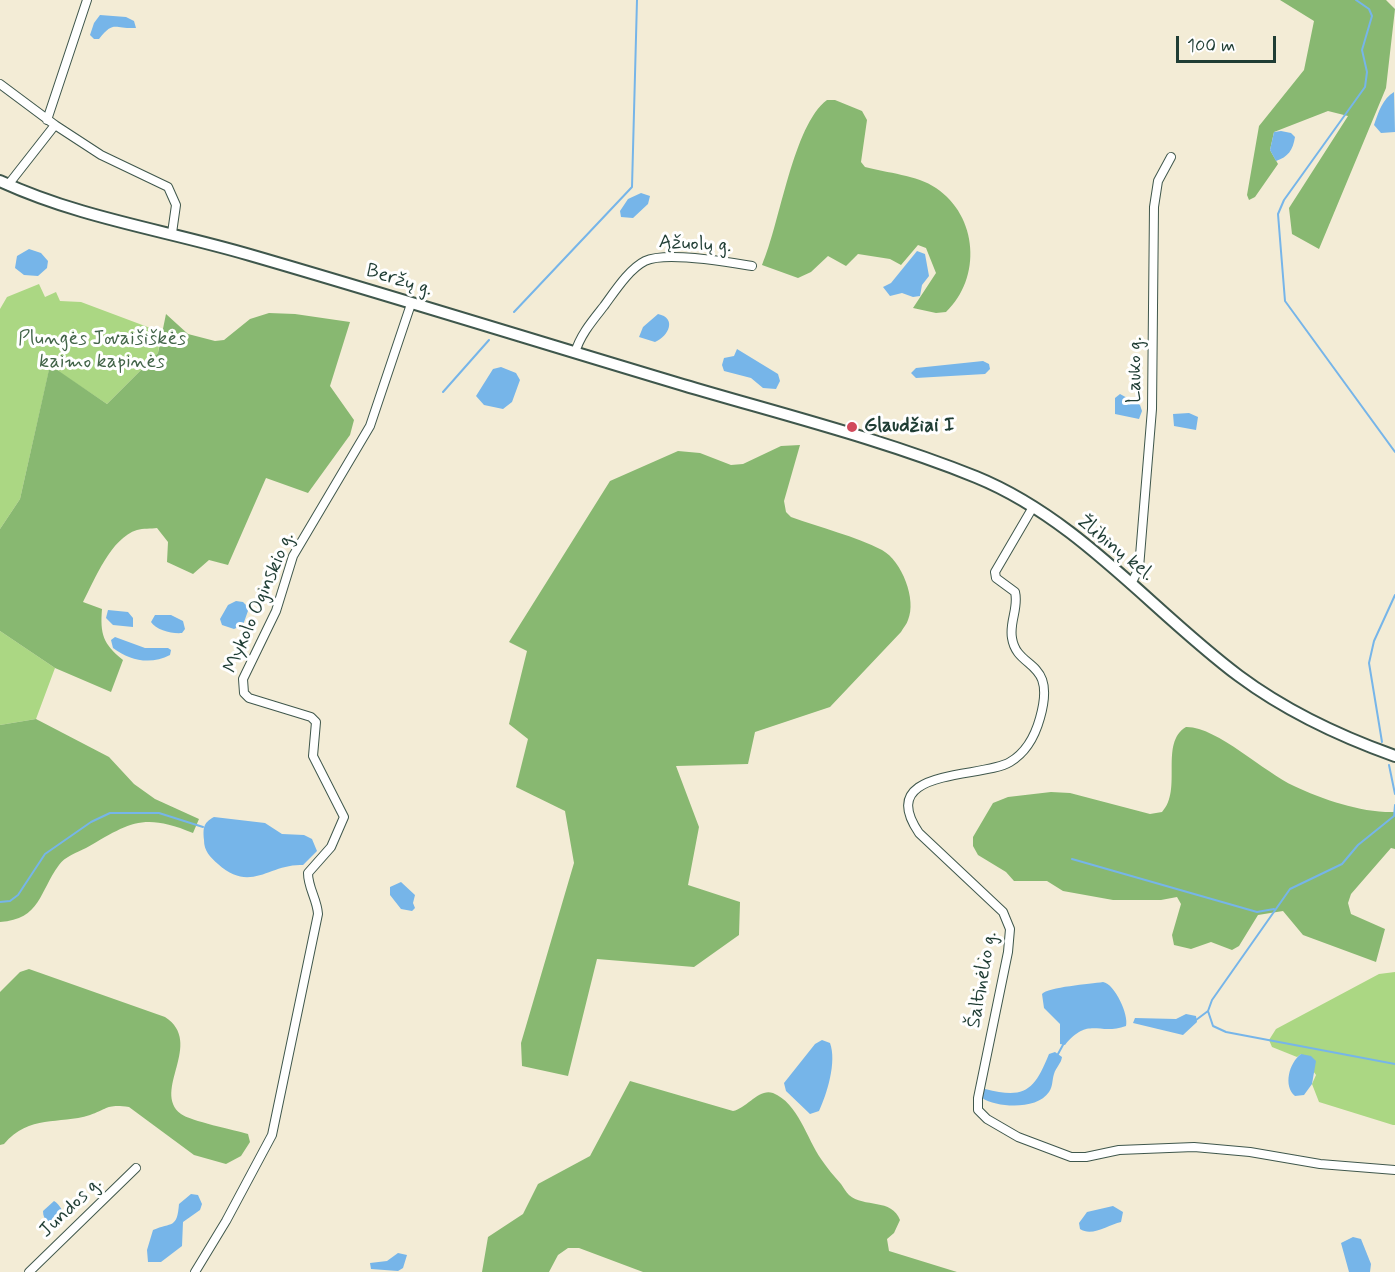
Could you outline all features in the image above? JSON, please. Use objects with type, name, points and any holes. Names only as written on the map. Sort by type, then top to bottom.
[{"type":"main road","name":"Beržų g.","points":[[4,183],[42,201],[78,212],[172,233],[788,417]]},
{"type":"main road","name":"Žlibinų kel.","points":[[788,417],[963,472],[994,485],[1033,507],[1131,584],[1237,675],[1330,731],[1395,756]]},
{"type":"street","points":[[47,120],[87,0]]},
{"type":"street","points":[[0,84],[47,120],[118,165],[168,187],[176,205],[172,233]]},
{"type":"street","points":[[4,183],[55,125]]},
{"type":"street","name":"Lauko g.","points":[[1131,584],[1139,568],[1151,430],[1154,207],[1158,181],[1171,156]]},
{"type":"street","name":"Ąžuolų g.","points":[[575,353],[588,327],[618,288],[647,260],[661,257],[715,260],[752,266]]},
{"type":"street","name":"Mykolo Oginskio g.","points":[[195,1272],[272,1135],[318,914],[317,900],[308,884],[308,873],[330,847],[344,817],[313,756],[316,722],[311,717],[249,698],[244,693],[243,679],[276,610],[293,556],[370,426],[411,304]]},
{"type":"street","name":"Šaltinėlio g.","points":[[1033,507],[995,572],[996,578],[1015,592],[1016,606],[1011,630],[1014,646],[1038,669],[1043,684],[1043,703],[1034,734],[1020,755],[1009,763],[984,771],[940,777],[924,783],[911,798],[909,807],[910,818],[919,833],[1003,912],[1010,929],[1008,952],[978,1098],[978,1110],[987,1119],[1018,1137],[1071,1157],[1086,1157],[1119,1150],[1194,1147],[1250,1152],[1320,1164],[1395,1170]]},
{"type":"street","name":"Jundos g.","points":[[29,1272],[136,1168]]},
{"type":"green space","points":[[1280,0],[1386,0],[1395,9],[1386,88],[1319,249],[1292,234],[1289,208],[1348,116],[1328,111],[1274,132],[1270,150],[1278,164],[1255,197],[1249,200],[1247,195],[1259,126],[1304,70],[1314,21]]},
{"type":"green space","points":[[827,100],[835,100],[862,111],[867,120],[861,162],[865,167],[911,177],[928,184],[950,200],[960,214],[967,231],[970,265],[966,282],[958,298],[946,312],[936,313],[913,308],[936,273],[926,248],[918,245],[901,265],[890,259],[858,254],[846,266],[828,256],[811,272],[798,278],[762,265],[796,152],[815,113]]},
{"type":"green space","name":"Plungės Jovaišiškės kaimo kapinės","points":[[39,284],[45,297],[56,292],[60,301],[81,302],[161,332],[158,353],[107,404],[50,366],[20,499],[0,529],[0,309],[7,297]]},
{"type":"green space","points":[[269,313],[295,314],[350,322],[330,386],[354,420],[350,435],[308,493],[266,478],[228,565],[209,560],[193,574],[167,562],[168,542],[157,528],[137,530],[119,541],[105,560],[83,602],[102,609],[104,638],[111,649],[123,660],[111,692],[55,668],[0,631],[0,529],[20,499],[50,365],[107,404],[158,353],[166,314],[188,334],[215,341],[224,340],[250,319]]},
{"type":"green space","points":[[800,445],[784,501],[786,512],[791,517],[849,536],[889,555],[901,572],[909,592],[911,602],[907,622],[901,632],[830,707],[755,732],[748,764],[676,766],[699,827],[688,885],[740,902],[739,935],[694,967],[597,959],[568,1076],[522,1066],[521,1043],[574,863],[565,811],[516,787],[528,739],[509,724],[527,651],[509,642],[610,481],[678,451],[700,453],[731,465],[743,464],[781,446]]},
{"type":"green space","points":[[0,631],[55,668],[36,719],[0,725]]},
{"type":"green space","points":[[36,719],[109,757],[134,784],[155,799],[199,819],[193,833],[161,823],[149,822],[137,823],[114,832],[61,862],[37,902],[24,916],[0,922],[0,725]]},
{"type":"green space","points":[[1186,727],[1211,734],[1282,780],[1330,801],[1356,808],[1395,812],[1395,849],[1391,848],[1351,894],[1348,903],[1351,914],[1385,929],[1376,962],[1303,935],[1283,911],[1258,915],[1239,946],[1232,950],[1211,942],[1191,949],[1174,945],[1172,935],[1181,904],[1177,897],[1161,900],[1113,900],[1063,891],[1047,881],[1014,881],[1006,872],[978,855],[973,846],[973,837],[993,803],[1008,797],[1051,792],[1070,793],[1150,814],[1162,812],[1171,792],[1174,744],[1178,734]]},
{"type":"green space","points":[[29,969],[165,1017],[176,1028],[180,1040],[180,1053],[171,1093],[173,1104],[186,1117],[248,1134],[250,1142],[241,1156],[226,1164],[194,1155],[129,1107],[121,1106],[78,1118],[34,1124],[24,1128],[0,1145],[0,992],[20,972]]},
{"type":"green space","points":[[1395,972],[1395,1125],[1393,1125],[1319,1102],[1312,1084],[1316,1075],[1301,1054],[1297,1057],[1272,1047],[1269,1040],[1276,1029],[1379,974]]},
{"type":"green space","points":[[630,1081],[733,1111],[763,1093],[773,1093],[782,1098],[801,1122],[821,1159],[849,1195],[855,1199],[884,1206],[896,1213],[900,1220],[894,1233],[887,1239],[889,1251],[957,1272],[643,1272],[579,1248],[568,1248],[558,1255],[549,1272],[482,1272],[488,1237],[523,1214],[538,1184],[590,1156]]},
{"type":"water","points":[[100,15],[126,17],[134,21],[136,28],[111,27],[99,39],[94,39],[90,35]]},
{"type":"water","points":[[1394,92],[1395,132],[1381,133],[1374,125],[1384,102]]},
{"type":"water","points":[[1274,132],[1291,133],[1295,137],[1289,152],[1276,161],[1270,150]]},
{"type":"water","points":[[641,193],[650,196],[648,204],[633,218],[621,217],[620,211],[628,199]]},
{"type":"water","points":[[29,249],[41,253],[48,261],[47,268],[38,276],[24,275],[15,268],[17,256]]},
{"type":"water","points":[[917,251],[925,254],[929,276],[922,285],[920,296],[913,297],[902,293],[890,296],[883,287],[891,283]]},
{"type":"water","points":[[658,314],[668,319],[669,327],[664,336],[655,342],[639,337],[643,327]]},
{"type":"water","points":[[737,349],[778,374],[780,381],[776,389],[763,388],[751,378],[724,371],[722,365],[724,358],[734,356]]},
{"type":"water","points":[[983,361],[989,364],[990,369],[985,374],[916,378],[911,373],[916,368]]},
{"type":"water","points":[[501,367],[516,373],[520,380],[512,402],[503,409],[484,405],[476,396],[493,369]]},
{"type":"water","points":[[1120,394],[1140,405],[1142,411],[1139,419],[1115,414],[1115,398]]},
{"type":"water","points":[[1189,413],[1198,417],[1196,430],[1174,426],[1173,414]]},
{"type":"water","points":[[236,601],[243,602],[249,608],[243,625],[234,629],[222,625],[220,619],[228,605]]},
{"type":"water","points":[[108,610],[128,612],[133,618],[133,627],[113,625],[106,618]]},
{"type":"water","points":[[155,615],[171,615],[183,621],[185,629],[182,633],[178,633],[160,629],[151,622]]},
{"type":"water","points":[[115,637],[145,648],[168,648],[171,650],[170,655],[148,661],[133,659],[113,648],[111,640]]},
{"type":"water","points":[[214,817],[265,823],[282,834],[304,835],[312,839],[317,851],[303,865],[280,868],[251,877],[241,877],[230,873],[206,851],[204,829],[208,821]]},
{"type":"water","points":[[401,882],[415,895],[413,903],[415,908],[412,911],[401,909],[390,895],[390,887]]},
{"type":"water","points":[[1103,982],[1112,988],[1120,1001],[1126,1026],[1087,1029],[1073,1036],[1065,1045],[1060,1044],[1060,1024],[1044,1008],[1042,994],[1061,988]]},
{"type":"water","points":[[1186,1014],[1196,1016],[1197,1022],[1183,1035],[1133,1023],[1135,1018],[1176,1019]]},
{"type":"water","points":[[822,1040],[830,1043],[832,1068],[819,1111],[810,1114],[786,1091],[784,1083],[815,1044]]},
{"type":"water","points":[[1055,1052],[1062,1057],[1050,1090],[1043,1098],[1017,1106],[998,1104],[982,1098],[985,1089],[1010,1093],[1026,1089],[1033,1084],[1049,1054]]},
{"type":"water","points":[[1301,1054],[1311,1056],[1316,1061],[1312,1084],[1304,1095],[1295,1096],[1291,1092],[1288,1081],[1293,1063]]},
{"type":"water","points":[[191,1194],[198,1195],[202,1204],[200,1210],[183,1222],[182,1246],[161,1262],[148,1262],[147,1250],[153,1230],[175,1221],[179,1204]]},
{"type":"water","points":[[54,1201],[65,1218],[59,1226],[48,1222],[43,1215],[43,1211]]},
{"type":"water","points":[[1113,1206],[1123,1212],[1121,1222],[1090,1232],[1080,1229],[1079,1223],[1087,1212]]},
{"type":"water","points":[[1353,1237],[1361,1239],[1371,1264],[1370,1272],[1349,1272],[1341,1243]]},
{"type":"water","points":[[398,1253],[407,1255],[403,1268],[398,1271],[371,1269],[370,1263],[387,1261]]},
{"type":"waterway","points":[[514,312],[632,187],[637,0]]},
{"type":"waterway","points":[[1356,0],[1369,9],[1372,16],[1362,50],[1367,72],[1365,87],[1284,200],[1278,214],[1285,301],[1395,452]]},
{"type":"waterway","points":[[443,392],[489,340]]},
{"type":"waterway","points":[[1382,742],[1369,663],[1374,641],[1395,595]]},
{"type":"waterway","points":[[1389,765],[1395,794]]},
{"type":"waterway","points":[[1196,1020],[1208,1011],[1212,1000],[1290,889],[1342,864],[1358,845],[1394,816],[1395,805]]},
{"type":"waterway","points":[[0,902],[10,901],[18,895],[45,854],[91,822],[110,813],[159,813],[203,827]]},
{"type":"waterway","points":[[1072,859],[1257,912],[1274,909]]},
{"type":"waterway","points":[[1208,1011],[1213,1026],[1226,1032],[1395,1064]]},
{"type":"waterway","points":[[1058,1054],[1064,1043]]},
{"type":"place","name":"Glaudžiai I","points":[[852,427]]}]
